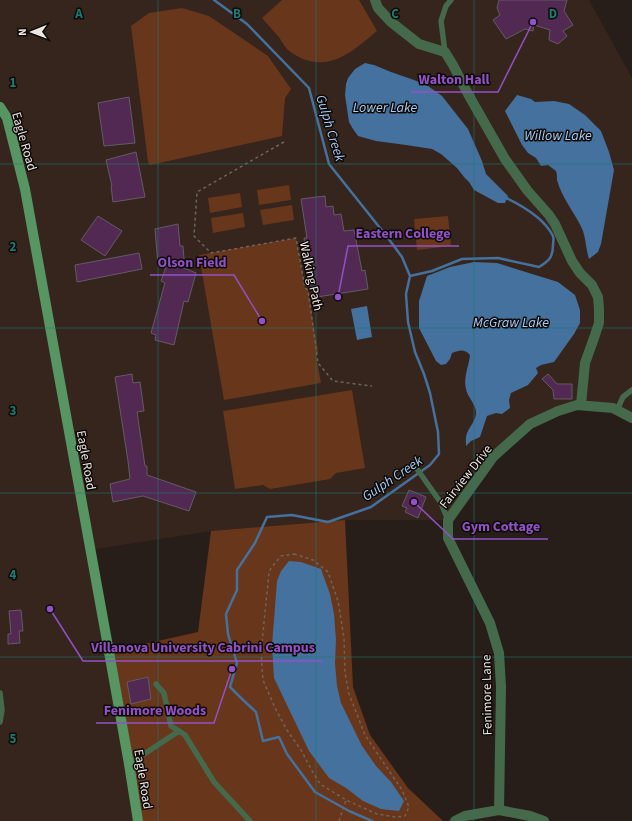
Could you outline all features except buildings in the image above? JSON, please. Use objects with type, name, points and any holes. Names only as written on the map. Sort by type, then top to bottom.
[{"type":"street","points":[[375,0],[378,8],[391,22],[419,44],[445,52],[505,159],[527,190],[549,215],[555,224],[572,261],[580,273],[592,285],[598,296],[599,323],[585,363],[581,405]]},
{"type":"street","name":"Eagle Road","points":[[0,107],[7,118],[25,189],[138,821]]},
{"type":"street","name":"Fairview Drive","points":[[448,520],[493,457],[530,424],[558,411],[577,405],[613,408],[632,418]]},
{"type":"street","name":"Fenimore Lane","points":[[448,520],[448,538],[490,623],[500,653],[501,686],[499,810]]},
{"type":"street","points":[[455,821],[465,816],[499,810],[530,816],[544,821]]},
{"type":"lane","points":[[445,52],[441,21],[446,6],[451,0]]},
{"type":"lane","points":[[617,410],[623,397],[632,390]]},
{"type":"lane","points":[[415,466],[441,503],[448,520]]},
{"type":"lane","points":[[156,684],[164,693],[171,726],[185,735],[214,782],[250,821]]},
{"type":"lane","points":[[0,693],[2,710],[0,722]]},
{"type":"lane","points":[[129,764],[180,731]]},
{"type":"path","name":"Walking Path","points":[[284,142],[197,192],[194,236],[211,253],[296,238],[305,288],[308,290],[318,364],[333,381],[372,386]]},
{"type":"path","points":[[294,554],[313,560],[328,572],[338,601],[344,638],[345,673],[349,694],[365,735],[402,790],[409,807],[405,816],[396,817],[377,814],[346,800],[320,784],[301,750],[287,730],[275,708],[263,680],[261,652],[269,573],[280,556],[294,554]]},
{"type":"path","points":[[339,821],[346,800]]},
{"type":"shaded area","points":[[0,0],[589,0],[632,78],[632,418],[577,405],[530,424],[493,457],[448,520],[345,520],[211,531],[90,550],[137,821],[0,821]]},
{"type":"shaded area","points":[[282,0],[359,0],[377,31],[353,50],[336,59],[327,62],[306,60],[288,50],[262,18]]},
{"type":"shaded area","points":[[182,8],[209,16],[268,56],[291,89],[285,98],[282,136],[150,165],[148,162],[131,26],[149,13]]},
{"type":"shaded area","points":[[289,185],[291,200],[259,205],[257,190]]},
{"type":"shaded area","points":[[240,193],[242,207],[210,213],[208,198]]},
{"type":"shaded area","points":[[292,205],[294,220],[263,225],[260,210]]},
{"type":"shaded area","points":[[243,213],[245,227],[213,233],[211,218]]},
{"type":"shaded area","points":[[448,216],[451,246],[417,250],[414,219]]},
{"type":"shaded area","points":[[296,238],[305,288],[308,290],[318,352],[316,356],[321,383],[224,400],[199,255]]},
{"type":"shaded area","points":[[352,390],[365,468],[336,473],[330,479],[270,489],[263,485],[235,489],[223,411]]},
{"type":"shaded area","points":[[345,520],[353,687],[370,735],[408,788],[443,821],[137,821],[109,652],[198,632],[211,531]]},
{"type":"water","name":"Lower Lake","points":[[365,63],[374,65],[428,86],[442,96],[468,129],[486,174],[508,196],[505,203],[498,203],[474,190],[457,168],[441,154],[432,149],[376,141],[358,136],[349,122],[345,95],[346,84],[348,78],[355,69]]},
{"type":"water","name":"Willow Lake","points":[[517,95],[531,99],[535,102],[554,101],[569,104],[585,115],[601,131],[614,170],[601,244],[598,252],[589,259],[583,231],[562,194],[557,180],[556,171],[548,165],[541,166],[536,158],[528,153],[522,145],[505,111]]},
{"type":"water","name":"McGraw Lake","points":[[474,262],[497,263],[558,282],[575,295],[580,310],[580,323],[554,362],[541,365],[536,368],[538,373],[528,385],[511,393],[509,400],[510,408],[502,414],[496,413],[487,416],[480,437],[471,441],[466,446],[466,435],[474,421],[476,414],[475,407],[465,385],[470,355],[464,351],[460,351],[452,353],[446,364],[441,365],[436,361],[419,328],[419,301],[427,276],[450,267]]},
{"type":"water","points":[[367,306],[372,337],[357,340],[351,309]]},
{"type":"water","points":[[289,561],[301,562],[321,569],[330,594],[334,614],[336,640],[335,663],[337,686],[341,703],[362,746],[404,801],[399,811],[381,809],[363,801],[346,788],[329,778],[309,751],[274,678],[272,645],[277,581],[281,571]]},
{"type":"waterway","name":"Gulph Creek","points":[[214,0],[247,24],[309,88],[329,164],[402,257],[410,276],[406,294],[408,322],[415,352],[430,393],[438,432],[439,454],[430,465],[371,507],[328,522],[292,515],[267,517],[255,543],[237,570],[237,590],[226,614],[228,634],[237,663],[230,687],[256,712],[263,741],[279,737],[287,754],[315,792],[349,811],[372,821]]},
{"type":"waterway","points":[[410,276],[432,271],[462,259],[498,258],[539,267],[545,263],[550,258],[553,249],[553,237],[549,229],[532,213],[504,197]]},
{"type":"place","name":"Walton Hall","points":[[533,22]]},
{"type":"place","name":"Eastern College","points":[[338,297]]},
{"type":"place","name":"Olson Field","points":[[262,321]]},
{"type":"place","name":"Gym Cottage","points":[[414,502]]},
{"type":"place","name":"Villanova University Cabrini Campus","points":[[50,609]]},
{"type":"place","name":"Fenimore Woods","points":[[232,669]]}]
